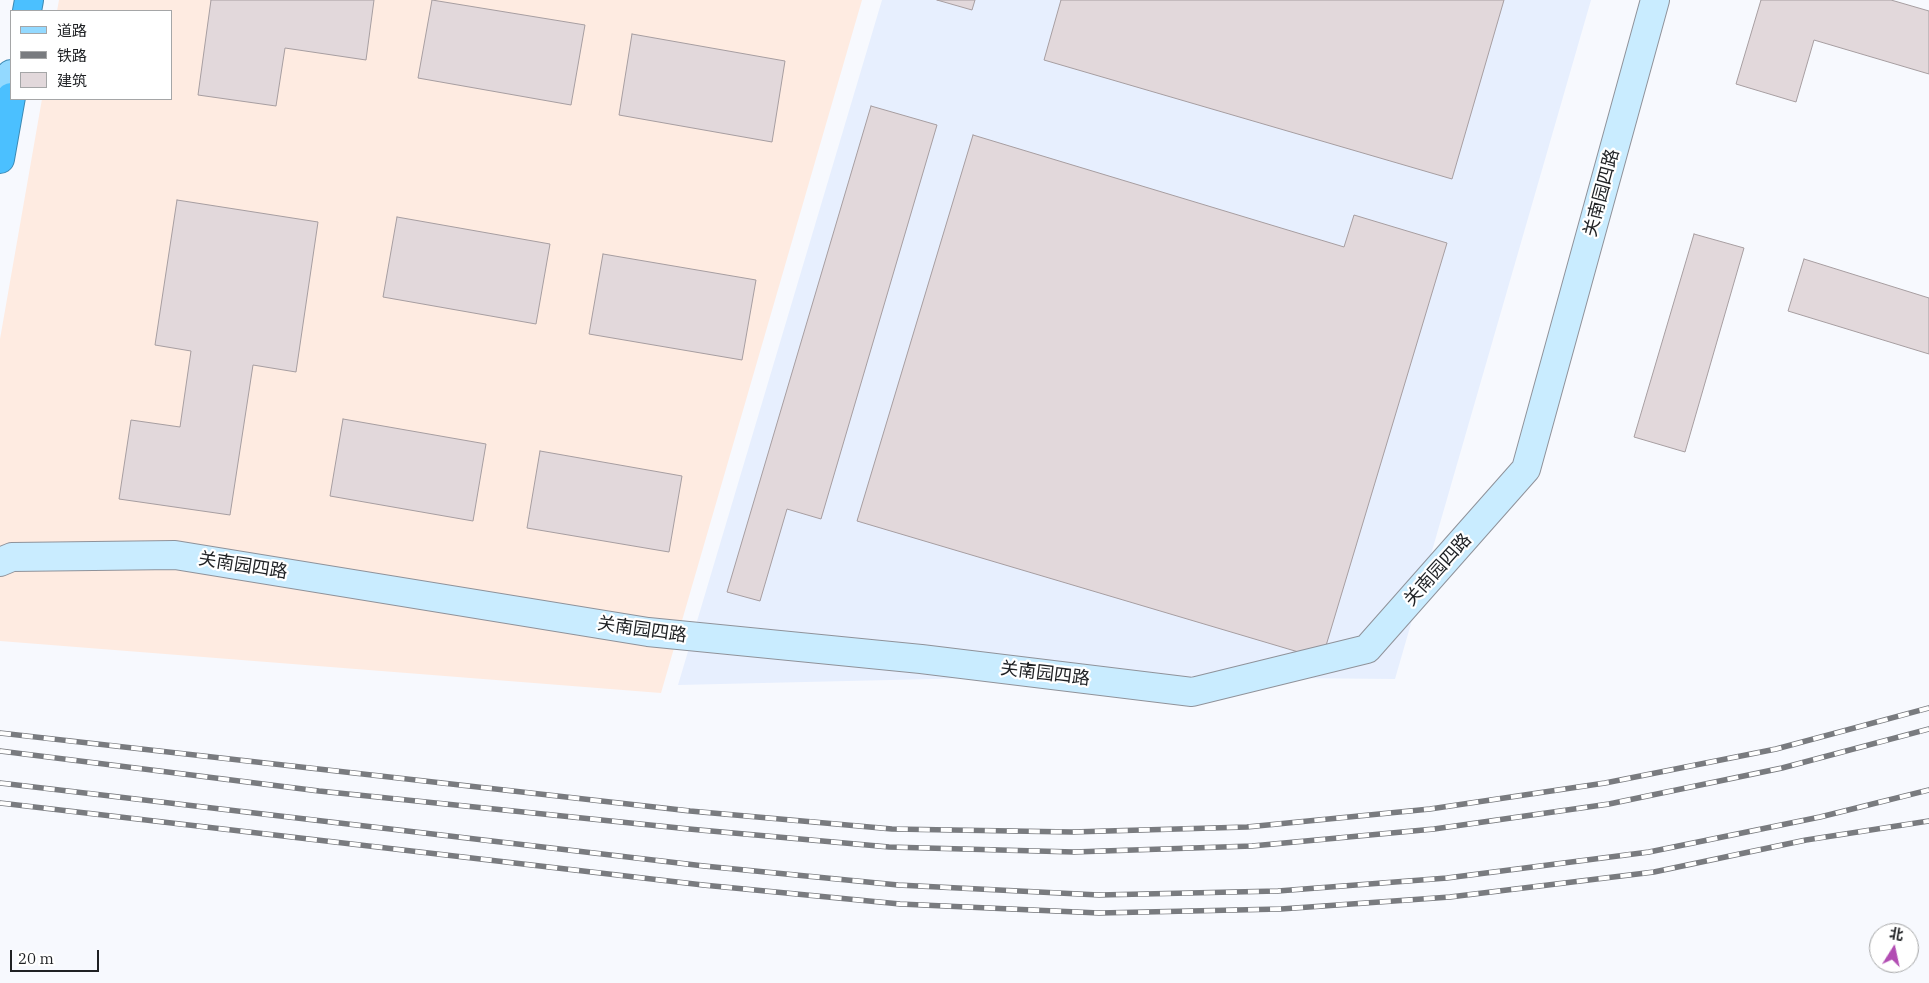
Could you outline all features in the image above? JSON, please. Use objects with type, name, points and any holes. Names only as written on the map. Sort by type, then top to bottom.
[{"type":"highway","points":[[0,159],[10,100]]},
{"type":"main road","points":[[0,142],[10,80]]},
{"type":"street","name":"关南园四路","points":[[0,562],[12,557],[175,555],[648,632],[921,659],[1192,692],[1367,649],[1526,469],[1655,0]]},
{"type":"shaded area","points":[[59,0],[862,0],[661,693],[0,641],[0,339],[42,100],[172,100],[172,10],[57,10]]},
{"type":"shaded area","points":[[882,0],[1591,0],[1395,679],[1060,676],[678,685]]},
{"type":"building","points":[[211,0],[374,0],[366,60],[285,48],[276,106],[198,95]]},
{"type":"building","points":[[432,0],[585,25],[571,105],[418,78]]},
{"type":"building","points":[[937,0],[975,0],[972,10]]},
{"type":"building","points":[[1061,0],[1504,0],[1452,179],[1044,60]]},
{"type":"building","points":[[1761,0],[1891,0],[1929,11],[1929,74],[1814,40],[1796,102],[1736,84]]},
{"type":"building","points":[[632,34],[785,61],[772,142],[619,115]]},
{"type":"building","points":[[871,106],[937,125],[821,519],[787,509],[760,601],[727,592]]},
{"type":"building","points":[[973,135],[1344,247],[1354,215],[1447,243],[1322,659],[857,521]]},
{"type":"building","points":[[177,200],[318,222],[296,372],[253,365],[230,515],[119,499],[131,420],[180,427],[191,351],[155,345]]},
{"type":"building","points":[[397,217],[550,244],[536,324],[383,297]]},
{"type":"building","points":[[1694,234],[1744,248],[1685,452],[1634,437]]},
{"type":"building","points":[[603,254],[756,280],[742,360],[589,334]]},
{"type":"building","points":[[1804,259],[1929,298],[1929,354],[1788,311]]},
{"type":"building","points":[[343,419],[486,444],[473,521],[330,496]]},
{"type":"building","points":[[540,451],[682,476],[669,552],[527,528]]},
{"type":"railway","points":[[0,733],[690,811],[892,829],[1072,832],[1247,827],[1430,809],[1605,783],[1776,749],[1929,708]]},
{"type":"railway","points":[[0,751],[319,791],[689,829],[889,847],[1074,852],[1252,846],[1434,829],[1609,804],[1782,768],[1929,729]]},
{"type":"railway","points":[[0,783],[704,866],[898,885],[1099,895],[1278,891],[1447,878],[1649,852],[1820,817],[1929,790]]},
{"type":"railway","points":[[0,803],[703,885],[900,904],[1099,913],[1281,909],[1450,897],[1654,872],[1806,840],[1929,821]]}]
